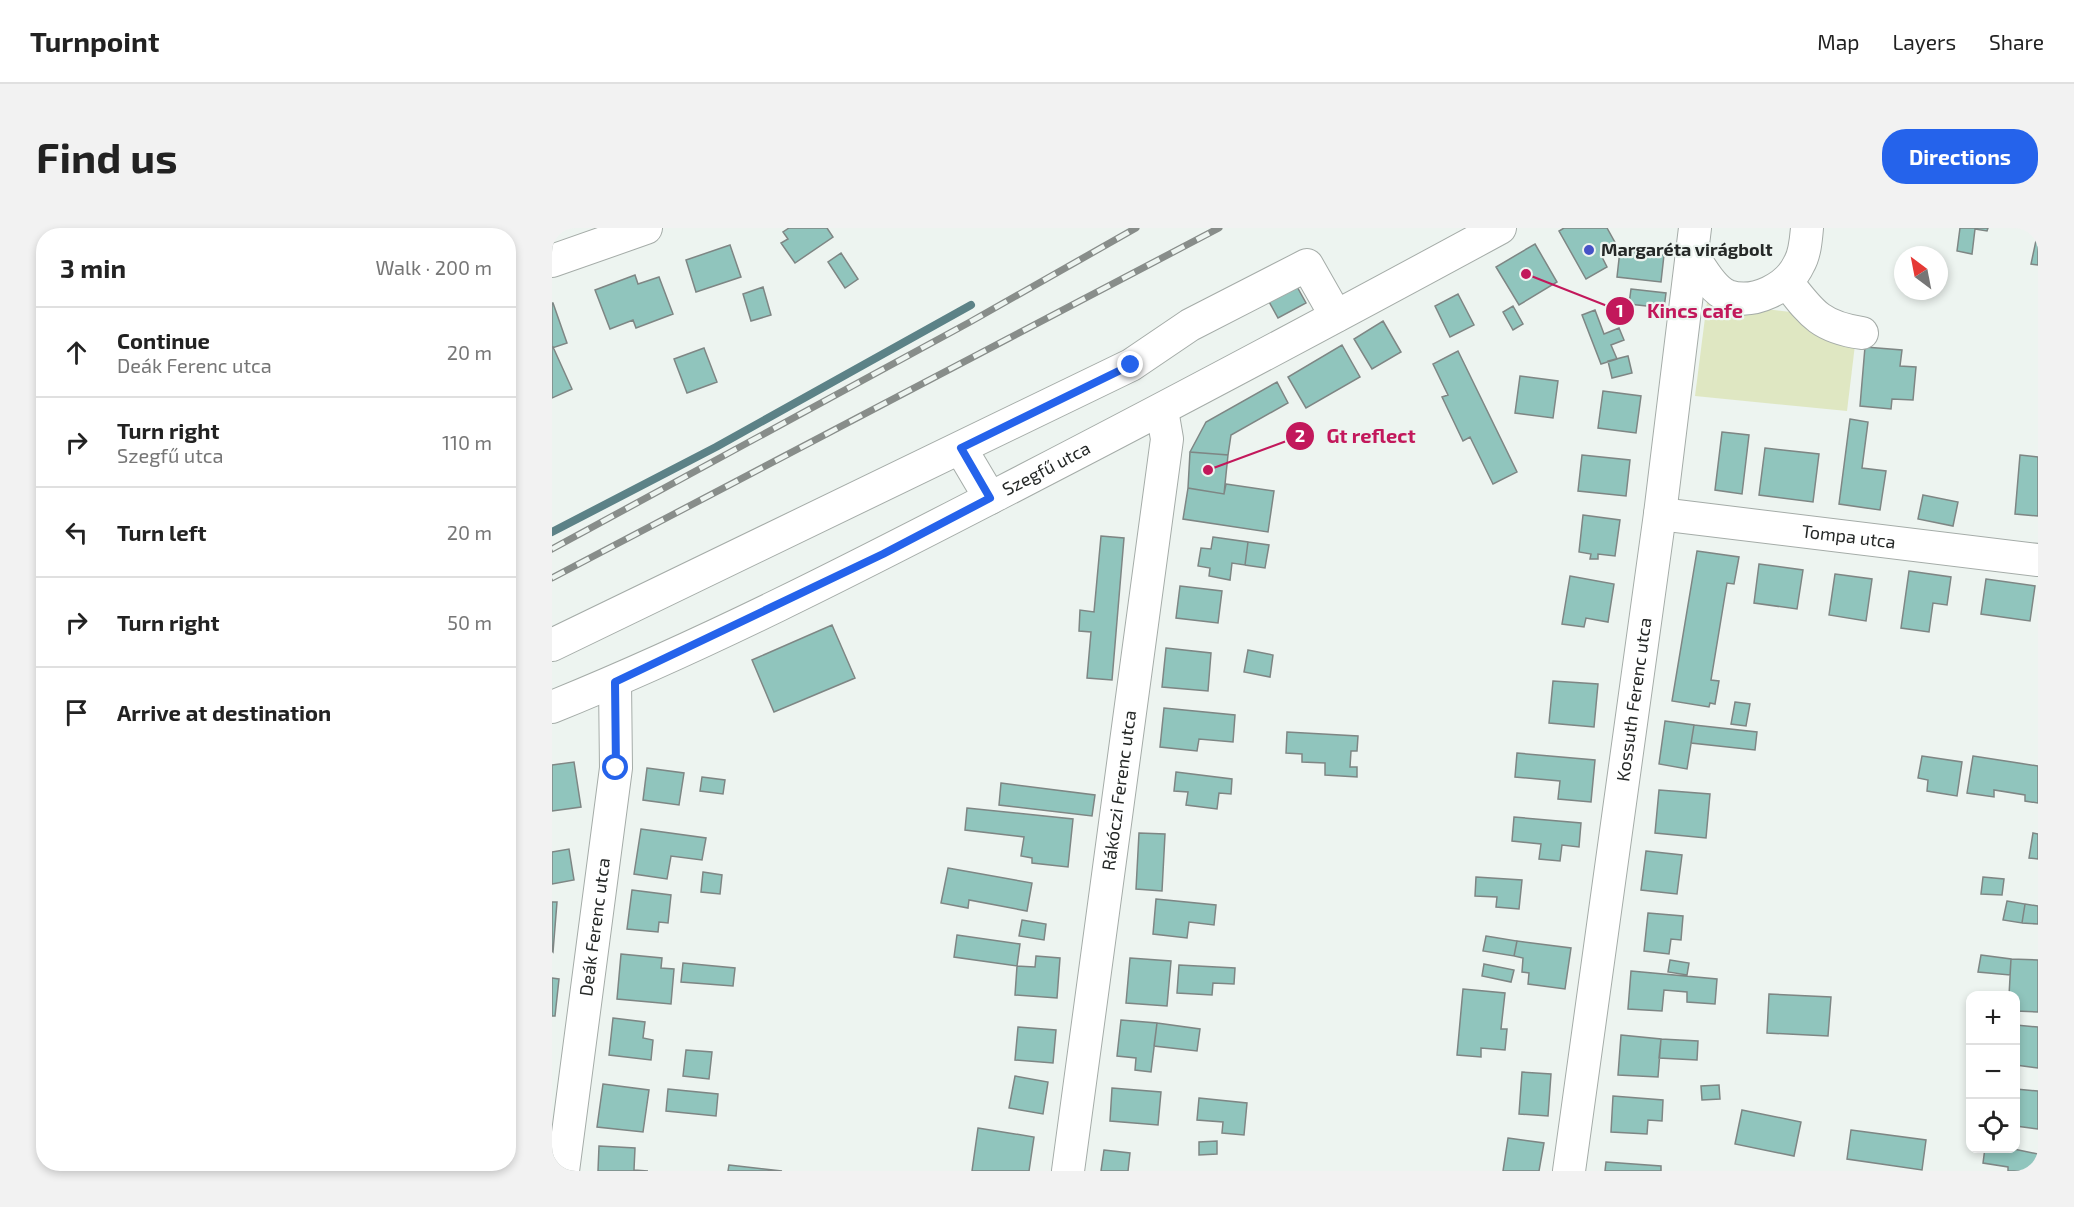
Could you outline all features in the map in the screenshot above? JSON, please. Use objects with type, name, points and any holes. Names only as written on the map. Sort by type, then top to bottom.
[{"type":"street","points":[[552,261],[646,228]]},
{"type":"street","name":"Szegfű utca","points":[[552,707],[615,682],[873,559],[1162,410],[1500,228]]},
{"type":"street","points":[[1694,241],[1712,284],[1728,296],[1753,298],[1787,282],[1800,264],[1807,228]]},
{"type":"street","name":"Kossuth Ferenc utca","points":[[1569,1171],[1660,514],[1694,241]]},
{"type":"street","points":[[552,645],[1131,365],[1190,325],[1307,265],[1336,316]]},
{"type":"street","points":[[1787,282],[1810,312],[1835,329],[1862,333]]},
{"type":"street","name":"Rákóczi Ferenc utca","points":[[1068,1171],[1167,439],[1162,410]]},
{"type":"street","points":[[961,448],[990,498]]},
{"type":"street","name":"Tompa utca","points":[[1660,514],[2038,560]]},
{"type":"street","name":"Deák Ferenc utca","points":[[563,1171],[616,768],[615,682]]},
{"type":"green space","points":[[1707,302],[1858,320],[1847,411],[1695,396]]},
{"type":"building","points":[[789,228],[827,228],[833,237],[795,263],[781,243],[788,239],[783,232]]},
{"type":"building","name":"Margaréta virágbolt","points":[[1564,228],[1607,228],[1617,246],[1601,255],[1607,267],[1586,279],[1559,231]]},
{"type":"building","points":[[1960,228],[1988,228],[1987,231],[1975,229],[1972,254],[1957,251]]},
{"type":"building","points":[[2038,231],[2038,265],[2031,264]]},
{"type":"building","points":[[1535,244],[1557,282],[1519,305],[1496,267]]},
{"type":"building","points":[[730,245],[741,277],[696,292],[686,260]]},
{"type":"building","points":[[1620,250],[1664,255],[1661,282],[1617,277]]},
{"type":"building","points":[[841,253],[858,279],[845,288],[828,262]]},
{"type":"building","points":[[635,275],[638,284],[659,277],[673,314],[636,328],[633,320],[610,329],[595,290]]},
{"type":"building","points":[[1295,283],[1306,303],[1278,318],[1267,298]]},
{"type":"building","points":[[763,287],[771,315],[751,321],[743,294]]},
{"type":"building","points":[[1631,289],[1666,293],[1664,308],[1629,304]]},
{"type":"building","points":[[1458,294],[1474,325],[1450,337],[1435,306]]},
{"type":"building","points":[[552,303],[567,343],[552,348]]},
{"type":"building","points":[[1513,306],[1523,324],[1513,330],[1503,312]]},
{"type":"building","points":[[1595,310],[1604,334],[1619,328],[1624,340],[1611,345],[1617,359],[1601,364],[1582,315]]},
{"type":"building","points":[[1383,321],[1401,352],[1372,369],[1354,339]]},
{"type":"building","points":[[1342,345],[1360,377],[1306,408],[1288,377]]},
{"type":"building","points":[[1865,347],[1902,350],[1900,366],[1916,367],[1913,400],[1892,399],[1891,409],[1860,406]]},
{"type":"building","points":[[552,348],[572,389],[552,398]]},
{"type":"building","points":[[704,348],[717,382],[687,393],[674,359]]},
{"type":"building","points":[[1458,351],[1517,472],[1493,484],[1470,437],[1463,441],[1442,397],[1448,395],[1433,364]]},
{"type":"building","points":[[1628,356],[1632,373],[1612,378],[1608,361]]},
{"type":"building","points":[[1520,376],[1558,381],[1553,418],[1515,413]]},
{"type":"building","points":[[1277,382],[1288,403],[1231,435],[1228,455],[1190,452],[1206,422]]},
{"type":"building","points":[[1603,391],[1641,396],[1636,433],[1598,428]]},
{"type":"building","points":[[1850,419],[1868,422],[1862,468],[1886,471],[1880,510],[1839,504]]},
{"type":"building","points":[[1722,432],[1749,435],[1742,494],[1715,490]]},
{"type":"building","points":[[1765,448],[1819,454],[1813,502],[1759,495]]},
{"type":"building","points":[[1190,452],[1228,455],[1224,494],[1188,488]]},
{"type":"building","points":[[1582,455],[1630,460],[1626,496],[1578,491]]},
{"type":"building","points":[[2020,455],[2038,457],[2038,516],[2015,514]]},
{"type":"building","points":[[1226,484],[1274,491],[1268,532],[1183,519],[1188,488],[1224,494]]},
{"type":"building","points":[[1923,495],[1958,502],[1953,526],[1918,519]]},
{"type":"building","points":[[1583,515],[1620,520],[1615,556],[1598,554],[1598,559],[1590,559],[1591,554],[1579,552]]},
{"type":"building","points":[[1101,536],[1124,538],[1112,680],[1087,678],[1091,632],[1079,631],[1080,610],[1094,612]]},
{"type":"building","points":[[1213,537],[1248,542],[1245,565],[1232,563],[1230,580],[1209,576],[1210,568],[1198,566],[1201,548],[1211,549]]},
{"type":"building","points":[[1248,542],[1269,545],[1265,568],[1245,565]]},
{"type":"building","points":[[1697,551],[1739,557],[1734,584],[1727,583],[1711,680],[1719,681],[1715,704],[1710,703],[1709,707],[1672,701]]},
{"type":"building","points":[[1759,564],[1803,570],[1797,609],[1754,603]]},
{"type":"building","points":[[1909,571],[1951,577],[1947,605],[1933,603],[1929,632],[1901,628]]},
{"type":"building","points":[[1835,574],[1872,579],[1866,621],[1829,615]]},
{"type":"building","points":[[1570,576],[1614,584],[1608,622],[1586,618],[1584,627],[1562,624]]},
{"type":"building","points":[[1986,579],[2035,586],[2030,621],[1981,614]]},
{"type":"building","points":[[1180,586],[1222,591],[1218,623],[1176,618]]},
{"type":"building","points":[[832,625],[855,678],[774,712],[752,660]]},
{"type":"building","points":[[1166,648],[1211,653],[1208,691],[1162,687]]},
{"type":"building","points":[[1248,650],[1273,655],[1270,677],[1244,672]]},
{"type":"building","points":[[1553,681],[1598,684],[1594,727],[1549,723]]},
{"type":"building","points":[[1735,702],[1750,704],[1746,726],[1731,724]]},
{"type":"building","points":[[1164,708],[1235,715],[1233,742],[1199,739],[1197,751],[1160,747]]},
{"type":"building","points":[[1665,721],[1694,725],[1687,769],[1659,764]]},
{"type":"building","points":[[1694,725],[1757,732],[1755,750],[1691,743]]},
{"type":"building","points":[[1287,732],[1358,736],[1357,751],[1351,751],[1350,767],[1357,767],[1357,777],[1325,775],[1325,763],[1302,762],[1302,754],[1286,753]]},
{"type":"building","points":[[1517,753],[1595,760],[1591,802],[1558,799],[1560,781],[1515,777]]},
{"type":"building","points":[[1922,756],[1962,762],[1957,796],[1927,791],[1928,780],[1918,778]]},
{"type":"building","points":[[1973,756],[2038,766],[2038,803],[2025,801],[2025,795],[1994,790],[1994,797],[1967,793]]},
{"type":"building","points":[[574,762],[581,807],[552,811],[552,765]]},
{"type":"building","points":[[647,768],[684,773],[679,805],[643,800]]},
{"type":"building","points":[[1176,772],[1232,779],[1231,794],[1219,793],[1217,809],[1186,805],[1188,792],[1174,791]]},
{"type":"building","points":[[702,777],[725,780],[723,794],[700,791]]},
{"type":"building","points":[[1001,783],[1095,795],[1092,816],[999,805]]},
{"type":"building","points":[[1659,790],[1710,794],[1706,838],[1655,833]]},
{"type":"building","points":[[967,808],[1073,819],[1068,867],[1032,863],[1032,858],[1021,856],[1024,837],[965,830]]},
{"type":"building","points":[[1514,817],[1581,823],[1579,847],[1562,845],[1560,861],[1539,859],[1541,844],[1512,841]]},
{"type":"building","points":[[641,829],[706,838],[702,860],[671,856],[667,879],[634,874]]},
{"type":"building","points":[[1139,833],[1165,834],[1162,891],[1136,889]]},
{"type":"building","points":[[2033,833],[2038,834],[2038,859],[2029,858]]},
{"type":"building","points":[[569,849],[574,880],[552,884],[552,852]]},
{"type":"building","points":[[1646,851],[1682,855],[1677,894],[1641,890]]},
{"type":"building","points":[[948,868],[1032,883],[1027,911],[969,900],[968,908],[941,903]]},
{"type":"building","points":[[703,872],[722,875],[720,894],[701,892]]},
{"type":"building","points":[[1476,877],[1522,880],[1519,909],[1496,907],[1497,897],[1475,896]]},
{"type":"building","points":[[1983,877],[2004,879],[2002,895],[1981,894]]},
{"type":"building","points":[[632,890],[671,895],[668,923],[659,922],[658,932],[627,929]]},
{"type":"building","points":[[1156,899],[1216,905],[1214,925],[1189,922],[1187,938],[1153,934]]},
{"type":"building","points":[[2007,901],[2025,904],[2022,923],[2003,920]]},
{"type":"building","points":[[552,902],[557,902],[553,952],[552,951]]},
{"type":"building","points":[[2025,904],[2038,906],[2038,924],[2022,923]]},
{"type":"building","points":[[1648,913],[1683,916],[1681,940],[1671,939],[1669,954],[1644,951]]},
{"type":"building","points":[[1022,920],[1046,924],[1044,940],[1019,936]]},
{"type":"building","points":[[957,935],[1020,944],[1017,966],[954,957]]},
{"type":"building","points":[[1486,936],[1517,941],[1514,956],[1483,951]]},
{"type":"building","points":[[1517,941],[1571,948],[1565,989],[1528,984],[1529,973],[1522,972],[1523,958],[1514,956]]},
{"type":"building","points":[[621,954],[662,958],[661,968],[674,969],[671,1004],[617,999]]},
{"type":"building","points":[[1981,955],[2011,959],[2010,975],[1978,972]]},
{"type":"building","points":[[1036,956],[1060,958],[1057,998],[1015,995],[1017,966],[1035,967]]},
{"type":"building","points":[[1130,958],[1171,961],[1167,1006],[1126,1003]]},
{"type":"building","points":[[2011,959],[2038,960],[2038,1012],[2020,1011],[2020,991],[2009,991]]},
{"type":"building","points":[[1670,960],[1689,963],[1687,975],[1668,972]]},
{"type":"building","points":[[683,963],[735,968],[733,986],[681,982]]},
{"type":"building","points":[[1484,964],[1514,970],[1511,982],[1482,976]]},
{"type":"building","points":[[1179,965],[1235,968],[1234,984],[1213,983],[1212,995],[1177,993]]},
{"type":"building","points":[[1631,971],[1717,979],[1715,1004],[1687,1002],[1687,992],[1664,990],[1662,1011],[1628,1009]]},
{"type":"building","points":[[552,978],[559,979],[555,1016],[552,1016]]},
{"type":"building","points":[[1463,989],[1505,993],[1501,1029],[1507,1029],[1505,1050],[1481,1048],[1481,1057],[1457,1055]]},
{"type":"building","points":[[1769,994],[1831,997],[1828,1036],[1767,1033]]},
{"type":"building","points":[[613,1018],[645,1022],[643,1038],[653,1040],[651,1060],[609,1055]]},
{"type":"building","points":[[1121,1020],[1157,1023],[1151,1072],[1135,1070],[1136,1058],[1117,1056]]},
{"type":"building","points":[[1157,1023],[1200,1029],[1197,1051],[1154,1046]]},
{"type":"building","points":[[2020,1025],[2038,1027],[2038,1068],[2020,1066]]},
{"type":"building","points":[[1018,1027],[1056,1030],[1053,1063],[1015,1060]]},
{"type":"building","points":[[1621,1035],[1661,1039],[1658,1077],[1618,1075]]},
{"type":"building","points":[[1661,1039],[1698,1041],[1697,1060],[1659,1058]]},
{"type":"building","points":[[686,1050],[712,1052],[709,1079],[683,1076]]},
{"type":"building","points":[[1522,1072],[1551,1074],[1548,1116],[1519,1114]]},
{"type":"building","points":[[1015,1076],[1048,1082],[1043,1114],[1009,1108]]},
{"type":"building","points":[[603,1084],[649,1090],[643,1132],[597,1127]]},
{"type":"building","points":[[1719,1085],[1720,1099],[1702,1100],[1701,1086]]},
{"type":"building","points":[[1112,1088],[1161,1092],[1158,1125],[1110,1121]]},
{"type":"building","points":[[668,1089],[718,1094],[716,1116],[666,1111]]},
{"type":"building","points":[[2020,1089],[2038,1091],[2038,1129],[2020,1127]]},
{"type":"building","points":[[1613,1096],[1663,1100],[1662,1121],[1648,1120],[1647,1134],[1611,1132]]},
{"type":"building","points":[[1199,1098],[1247,1103],[1244,1135],[1222,1133],[1223,1122],[1197,1120]]},
{"type":"building","points":[[1742,1110],[1801,1122],[1794,1156],[1735,1144]]},
{"type":"building","points":[[978,1128],[1034,1137],[1029,1171],[972,1171]]},
{"type":"building","points":[[1851,1130],[1926,1140],[1922,1170],[1847,1159]]},
{"type":"building","points":[[1508,1138],[1544,1143],[1539,1171],[1503,1171]]},
{"type":"building","points":[[1217,1141],[1217,1154],[1199,1155],[1199,1142]]},
{"type":"building","points":[[599,1146],[635,1148],[634,1170],[648,1171],[598,1171]]},
{"type":"building","points":[[1104,1150],[1130,1153],[1128,1171],[1101,1171]]},
{"type":"building","points":[[2020,1150],[2038,1154],[2038,1171],[2008,1171],[2008,1167],[1983,1163],[1984,1153],[2020,1153]]},
{"type":"building","points":[[1606,1162],[1661,1166],[1661,1171],[1605,1171]]},
{"type":"building","points":[[729,1165],[782,1171],[728,1171]]},
{"type":"waterway","points":[[552,532],[716,447],[971,305]]},
{"type":"railway","points":[[552,549],[970,322],[1136,228]]},
{"type":"railway","points":[[552,578],[1219,228]]},
{"type":"place","name":"Margaréta virágbolt","points":[[1589,250]]},
{"type":"place","name":"Kincs cafe","points":[[1526,274]]},
{"type":"place","name":"Gt reflect","points":[[1208,470]]},
{"type":"route","points":[[616,768],[615,682],[659,663],[883,554],[990,498],[961,448],[1131,365]]}]
